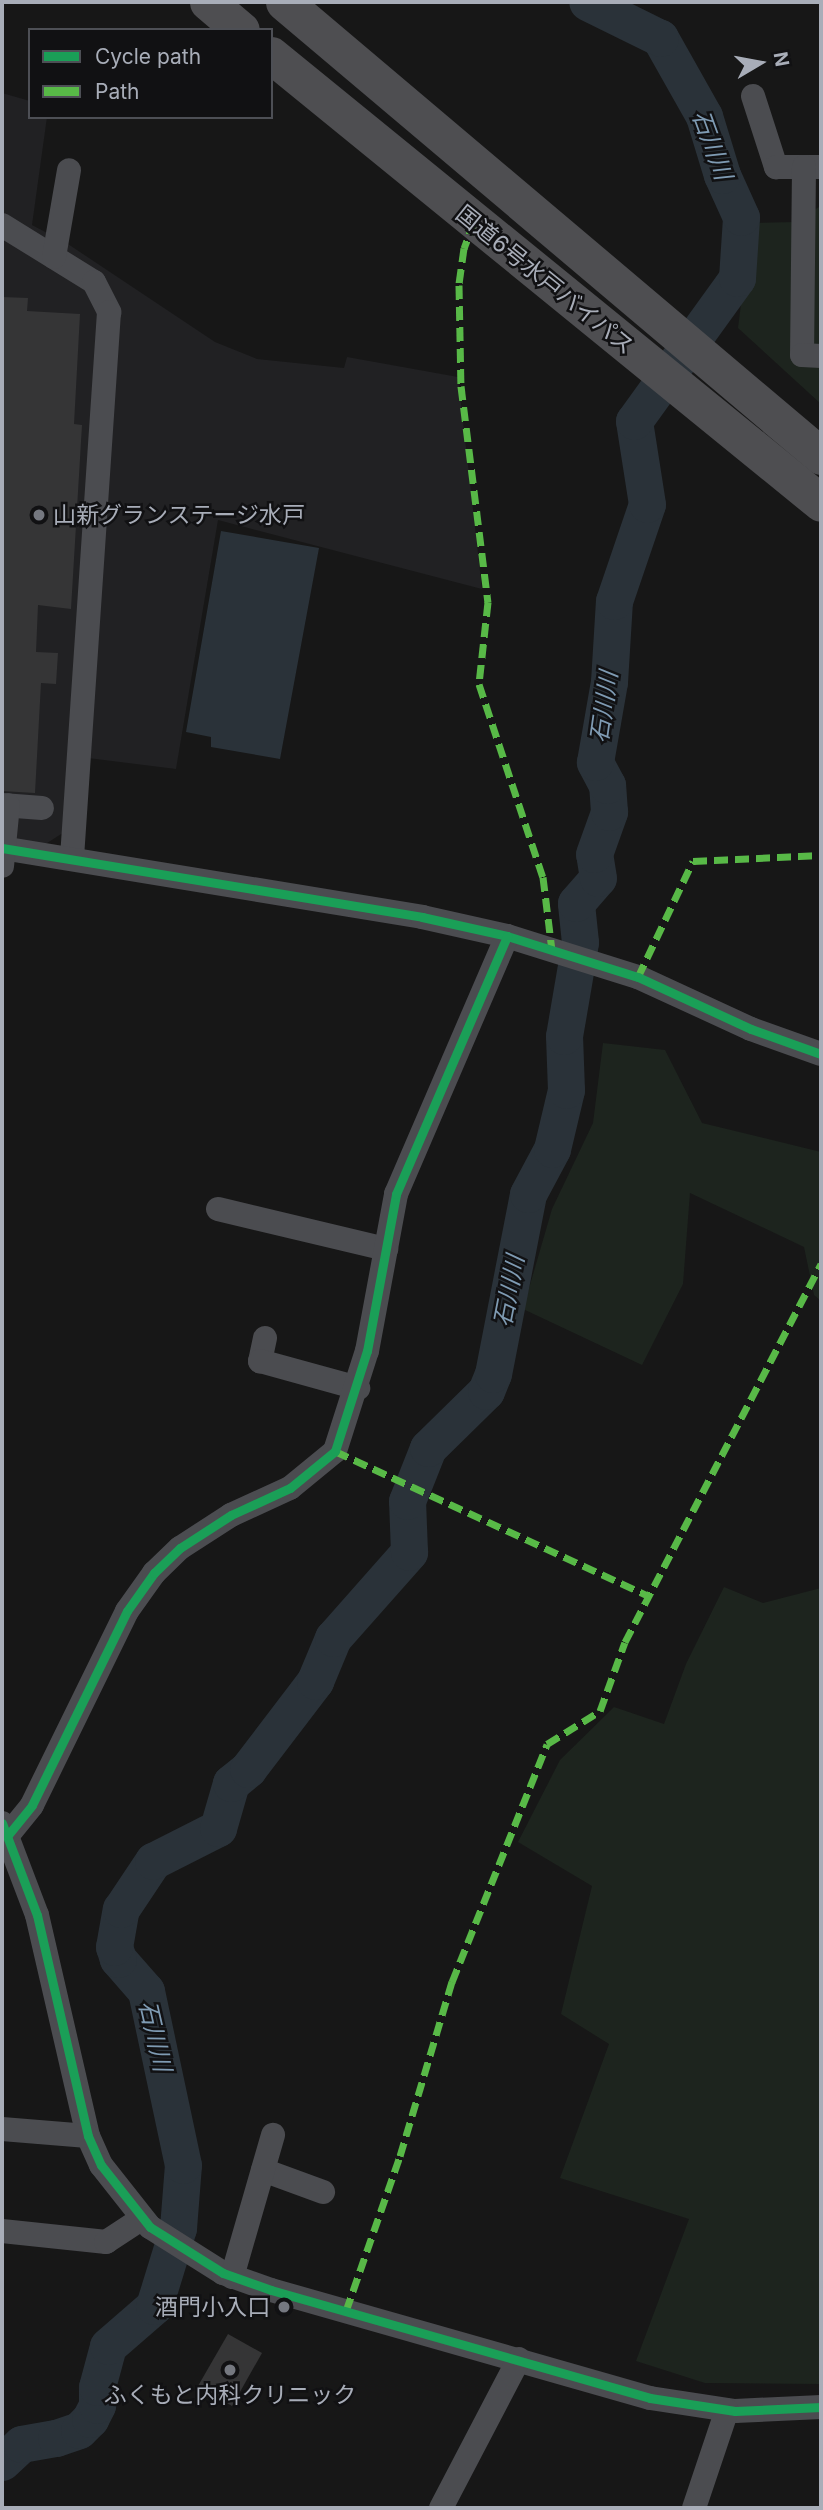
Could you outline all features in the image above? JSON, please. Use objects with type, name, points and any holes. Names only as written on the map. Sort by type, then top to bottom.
[{"type":"highway","points":[[208,2],[240,28]]},
{"type":"highway","name":"国道6号水戸バイパス","points":[[285,2],[821,456]]},
{"type":"highway","name":"国道6号水戸バイパス","points":[[273,57],[821,503]]},
{"type":"street","points":[[753,96],[776,167],[812,167],[803,355],[821,356]]},
{"type":"street","points":[[54,257],[69,170]]},
{"type":"street","points":[[2,225],[94,282],[109,312],[72,857]]},
{"type":"street","points":[[42,808],[5,805],[3,854],[72,857],[409,915],[507,936],[638,976],[751,1029],[821,1054]]},
{"type":"street","points":[[507,936],[396,1194],[358,1388],[335,1451],[290,1488],[231,1514],[180,1548],[154,1573],[127,1611],[32,1805],[5,1829],[37,1915],[88,2136],[101,2165],[145,2223],[197,2260],[232,2277],[650,2398],[727,2410],[821,2407]]},
{"type":"street","points":[[218,1209],[386,1249]]},
{"type":"street","points":[[265,1338],[260,1361],[358,1388]]},
{"type":"street","points":[[2,2129],[88,2136]]},
{"type":"street","points":[[232,2277],[273,2135]]},
{"type":"street","points":[[263,2170],[323,2192]]},
{"type":"street","points":[[2,2231],[106,2242],[145,2223]]},
{"type":"street","points":[[442,2508],[519,2359]]},
{"type":"street","points":[[694,2508],[727,2410]]},
{"type":"shaded area","points":[[2,93],[28,100],[28,119],[47,119],[32,225],[68,244],[215,342],[257,359],[344,368],[347,357],[458,377],[482,589],[218,520],[176,769],[72,756],[69,829],[44,845],[2,838]]},
{"type":"shaded area","points":[[819,207],[821,404],[738,328],[751,223],[795,222]]},
{"type":"shaded area","points":[[221,531],[319,548],[280,759],[211,747],[211,737],[186,732]]},
{"type":"shaded area","points":[[603,1043],[665,1050],[702,1123],[821,1152],[821,1301],[814,1295],[804,1247],[690,1193],[683,1284],[642,1365],[523,1309],[552,1209],[593,1123]]},
{"type":"shaded area","points":[[724,1587],[763,1603],[821,1588],[821,2384],[705,2383],[636,2361],[689,2219],[560,2178],[609,2044],[561,2014],[592,1886],[518,1842],[560,1760],[614,1707],[664,1724],[686,1664]]},
{"type":"building","name":"山新グランステージ水戸","points":[[2,297],[28,298],[27,311],[80,314],[74,424],[82,425],[71,609],[38,605],[36,652],[58,653],[56,684],[41,683],[35,793],[2,791]]},
{"type":"building","name":"ふくもと内科クリニック","points":[[228,2334],[262,2353],[232,2406],[198,2386]]},
{"type":"waterway","name":"石川川","points":[[2,2462],[21,2444],[56,2438],[79,2430],[90,2419],[97,2405],[97,2387],[108,2346],[154,2306],[178,2228],[183,2165],[146,1991],[118,1959],[114,1947],[121,1909],[153,1861],[218,1828],[231,1783],[248,1769],[315,1681],[333,1638],[409,1552],[407,1501],[428,1448],[486,1391],[493,1374],[528,1194],[552,1149],[566,1090],[564,1036],[580,942],[576,903],[598,878],[594,854],[609,812],[607,785],[595,762],[609,682],[614,601],[647,504],[634,421],[737,278],[741,217],[722,175],[704,116],[660,38],[587,2]]},
{"type":"marked path","points":[[474,221],[464,248],[459,285],[461,386],[488,602],[479,684],[543,877],[552,950]]},
{"type":"marked path","points":[[638,977],[693,861],[821,855]]},
{"type":"marked path","points":[[346,2311],[400,2156],[452,1982],[547,1744],[600,1711],[625,1642],[821,1264]]},
{"type":"marked path","points":[[335,1451],[649,1596]]},
{"type":"cycle path","points":[[2,848],[422,917],[507,936],[638,977],[751,1029],[821,1054]]},
{"type":"cycle path","points":[[8,1835],[32,1805],[127,1611],[154,1573],[180,1548],[231,1515],[290,1488],[335,1451],[367,1351],[396,1194],[507,936]]},
{"type":"cycle path","points":[[2,1823],[37,1915],[88,2136],[101,2165],[150,2227],[223,2273],[271,2290],[650,2398],[735,2411],[821,2407]]},
{"type":"place","name":"山新グランステージ水戸","points":[[39,515]]},
{"type":"place","name":"酒門小入口","points":[[284,2307]]},
{"type":"place","name":"ふくもと内科クリニック","points":[[230,2370]]}]
